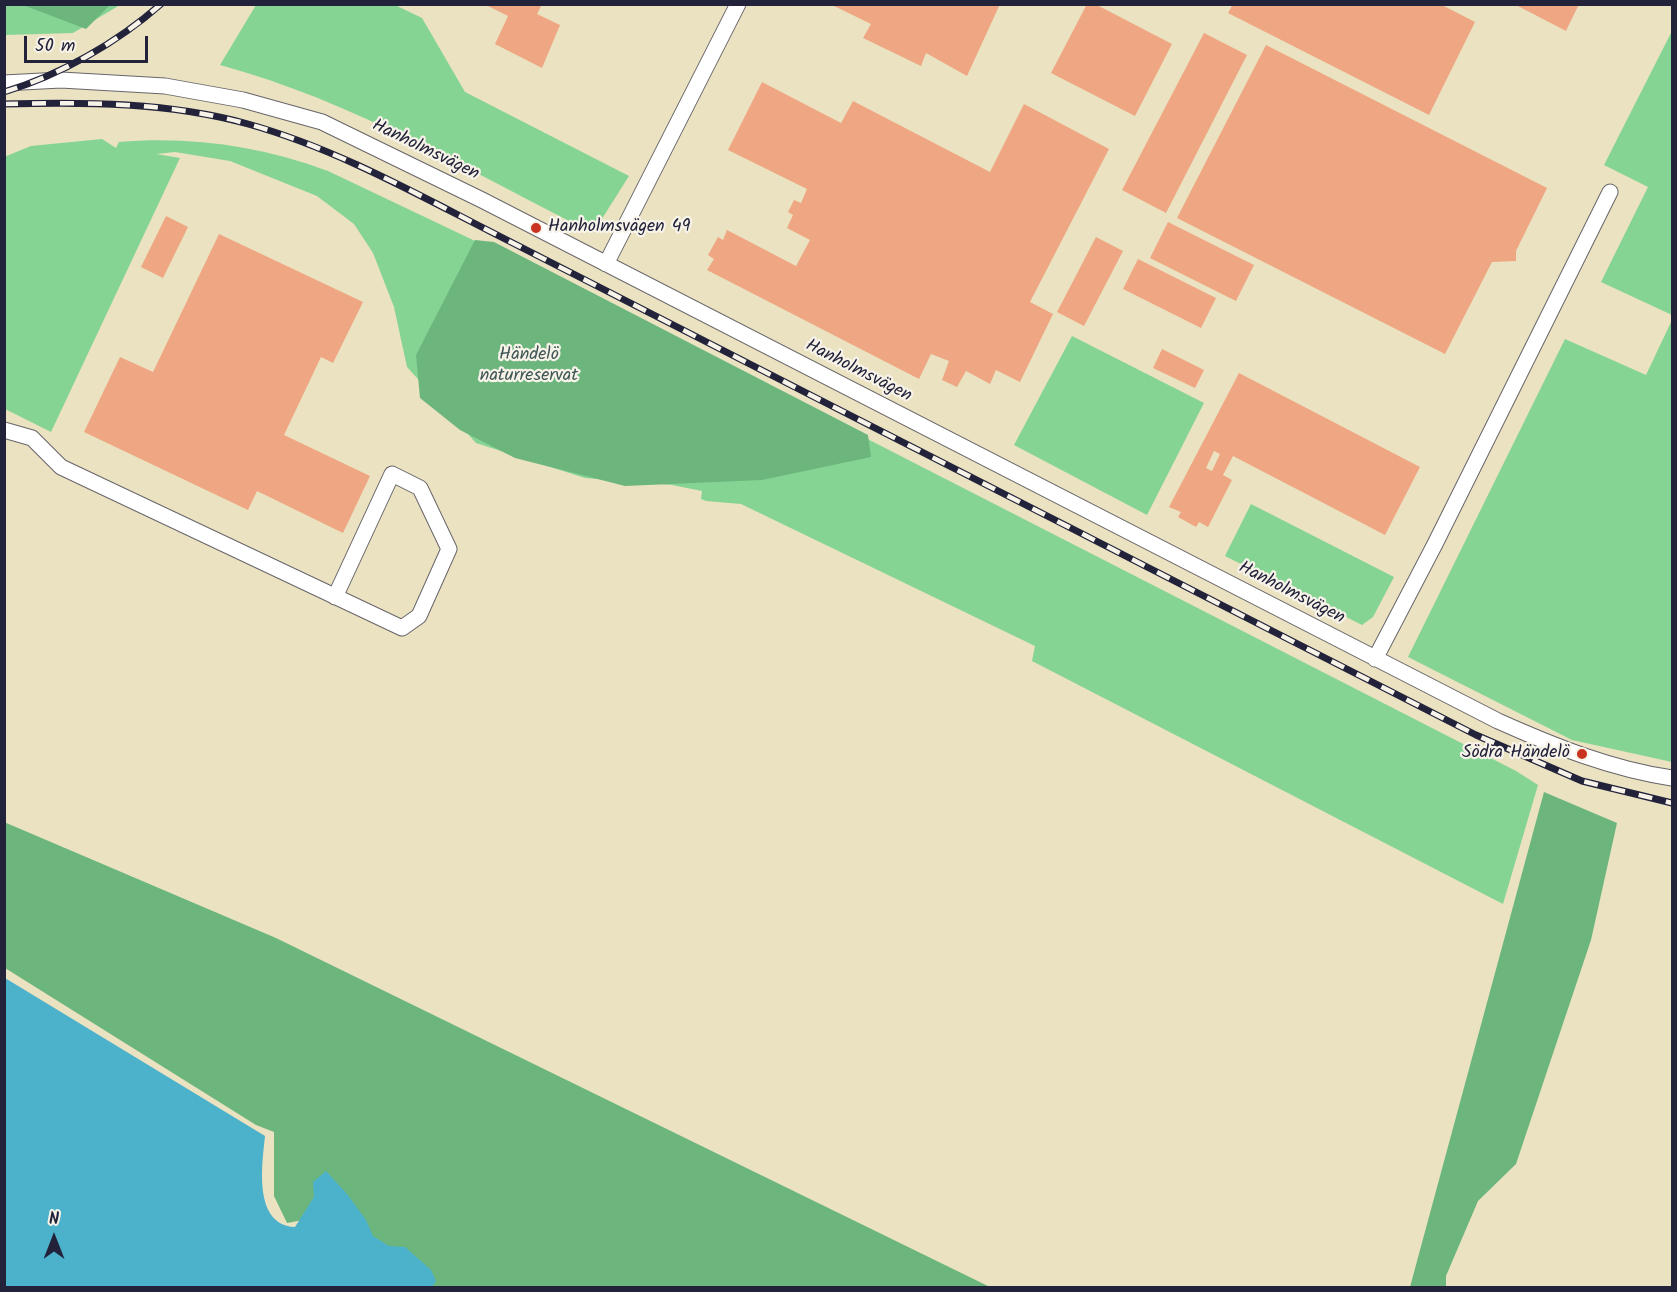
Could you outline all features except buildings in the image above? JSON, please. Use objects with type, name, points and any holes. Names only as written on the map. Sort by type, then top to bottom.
[{"type":"street","points":[[606,264],[738,4]]},
{"type":"street","name":"Hanholmsvägen","points":[[4,83],[62,80],[165,86],[243,100],[322,122],[606,264],[1498,721],[1564,750],[1612,765],[1672,778]]},
{"type":"street","points":[[1375,659],[1435,544],[1610,192]]},
{"type":"street","points":[[4,430],[32,438],[61,467],[334,597],[402,628],[419,616],[448,549],[420,488],[392,474],[334,597]]},
{"type":"green space","points":[[4,5],[120,5],[73,33],[5,35]]},
{"type":"green space","points":[[23,5],[110,5],[86,29]]},
{"type":"green space","points":[[256,5],[395,5],[422,18],[465,92],[629,176],[593,233],[364,118],[269,80],[220,65]]},
{"type":"green space","points":[[1672,31],[1672,315],[1601,282],[1648,187],[1604,165]]},
{"type":"green space","name":"Händelö naturreservat","points":[[102,139],[116,148],[119,142],[146,140],[225,145],[277,155],[328,171],[553,278],[1516,771],[1538,785],[1503,904],[1032,661],[1035,646],[741,504],[706,501],[701,499],[702,491],[672,485],[585,478],[476,443],[407,367],[394,307],[373,253],[354,224],[317,196],[230,161],[175,152],[156,154],[180,158],[51,432],[5,409],[4,157],[31,146]]},
{"type":"green space","points":[[475,240],[494,242],[868,435],[871,457],[762,480],[625,486],[515,458],[460,430],[420,398],[416,355]]},
{"type":"green space","points":[[1672,320],[1672,762],[1572,740],[1408,657],[1565,339],[1646,375]]},
{"type":"green space","points":[[1072,336],[1204,403],[1147,515],[1014,445]]},
{"type":"green space","points":[[1251,504],[1394,577],[1373,617],[1362,625],[1225,556]]},
{"type":"green space","points":[[1544,792],[1617,823],[1591,940],[1516,1164],[1478,1201],[1446,1276],[1446,1287],[1410,1287]]},
{"type":"green space","points":[[4,822],[276,938],[990,1287],[387,1287],[319,1217],[287,1223],[274,1196],[274,1132],[256,1125],[5,968]]},
{"type":"water","points":[[5,978],[265,1136],[263,1192],[272,1216],[282,1224],[295,1227],[314,1197],[313,1182],[326,1171],[366,1220],[373,1236],[389,1246],[405,1247],[431,1270],[436,1281],[432,1287],[5,1287]]},
{"type":"railway","points":[[4,92],[46,77],[87,56],[126,32],[161,4]]},
{"type":"railway","points":[[4,104],[127,105],[188,111],[281,134],[347,160],[1476,735],[1582,781],[1672,803]]},
{"type":"place","name":"Hanholmsvägen 49","points":[[536,228]]},
{"type":"place","name":"Södra Händelö","points":[[1582,754]]}]
